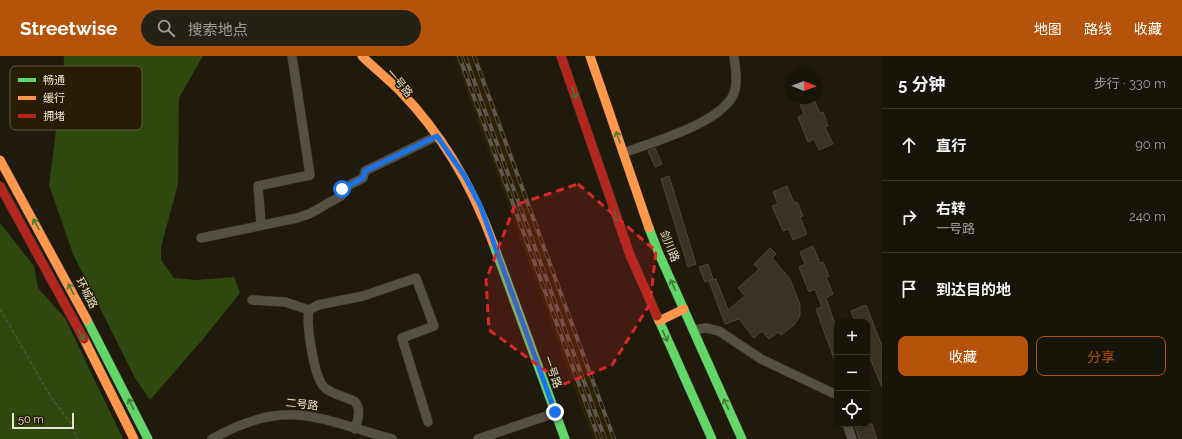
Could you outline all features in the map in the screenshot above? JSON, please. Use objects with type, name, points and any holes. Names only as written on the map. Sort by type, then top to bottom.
[{"type":"main road","name":"一号路","points":[[362,56],[392,83],[461,170],[480,205],[552,414],[557,439]]},
{"type":"main road","points":[[370,64],[378,56]]},
{"type":"main road","points":[[561,56],[622,233],[659,321],[712,439]]},
{"type":"main road","name":"剑川路","points":[[590,56],[657,247],[742,439]]},
{"type":"main road","name":"环城路","points":[[0,160],[55,258],[148,439]]},
{"type":"main road","points":[[0,186],[43,264],[134,439]]},
{"type":"main road","points":[[659,321],[684,309]]},
{"type":"main road","name":"一号路","points":[[552,414],[565,439]]},
{"type":"street","points":[[261,224],[258,186],[310,175],[292,56]]},
{"type":"street","points":[[623,153],[692,126],[714,115],[727,105],[735,91],[737,82],[734,56]]},
{"type":"street","points":[[201,238],[261,224],[298,218],[310,214],[340,196],[342,189],[363,178],[365,171],[434,137]]},
{"type":"street","points":[[252,300],[284,302],[309,310],[318,305],[363,296],[416,278],[434,326],[402,338],[428,422]]},
{"type":"street","points":[[309,310],[309,330],[316,371],[326,390],[354,401],[357,404],[359,408],[355,429]]},
{"type":"street","points":[[693,330],[706,328],[719,331],[761,358],[834,394]]},
{"type":"street","name":"二号路","points":[[212,439],[245,422],[283,414],[313,416],[392,439]]},
{"type":"street","points":[[478,439],[552,414]]},
{"type":"street","points":[[848,427],[852,439]]},
{"type":"path","points":[[0,309],[51,397],[70,422],[77,439]]},
{"type":"highlighted area","points":[[578,184],[656,251],[650,304],[612,365],[564,384],[489,330],[486,280],[515,205]]},
{"type":"shaded area","points":[[454,56],[478,56],[614,439],[593,439]]},
{"type":"green space","points":[[64,56],[203,56],[179,98],[178,184],[161,247],[161,260],[174,278],[196,280],[234,277],[240,293],[203,339],[150,400],[135,378],[73,254],[49,185],[56,130],[142,130],[142,66],[63,66]]},
{"type":"green space","points":[[0,223],[34,266],[38,288],[65,318],[123,439],[0,439]]},
{"type":"building","points":[[800,104],[816,104],[820,113],[823,112],[828,126],[825,127],[833,144],[819,150],[814,139],[808,142],[798,117],[804,114]]},
{"type":"building","points":[[655,148],[662,164],[655,167],[648,151]]},
{"type":"building","points":[[669,176],[696,264],[688,267],[661,179]]},
{"type":"building","points":[[787,186],[794,203],[797,202],[803,216],[800,217],[807,234],[793,240],[789,229],[783,231],[772,206],[778,204],[773,192]]},
{"type":"building","points":[[813,246],[820,263],[823,262],[829,276],[826,277],[833,294],[826,298],[834,322],[834,359],[816,309],[822,307],[815,289],[809,292],[799,267],[805,264],[800,252]]},
{"type":"building","points":[[770,248],[776,254],[772,258],[790,279],[800,305],[800,316],[794,325],[781,335],[778,332],[769,339],[762,331],[754,338],[739,319],[725,324],[709,281],[716,279],[728,310],[745,296],[738,288],[759,269],[754,264]]},
{"type":"building","points":[[708,264],[713,279],[705,282],[699,267]]},
{"type":"building","points":[[866,305],[882,346],[882,387],[870,358],[870,319],[854,319],[851,311]]},
{"type":"building","points":[[870,424],[872,424],[877,439],[859,439],[855,427],[870,427]]},
{"type":"railway","points":[[459,56],[599,439]]},
{"type":"railway","points":[[465,56],[605,439]]},
{"type":"railway","points":[[474,56],[614,439]]},
{"type":"traffic: fast","points":[[649,228],[659,254],[742,439]]},
{"type":"traffic: fast","points":[[493,243],[565,439]]},
{"type":"traffic: fast","points":[[657,316],[712,439]]},
{"type":"traffic: fast","points":[[87,320],[148,439]]},
{"type":"traffic: slow","points":[[362,56],[400,91],[430,125],[443,143],[466,181],[493,243]]},
{"type":"traffic: slow","points":[[590,56],[649,228]]},
{"type":"traffic: slow","points":[[0,160],[87,320]]},
{"type":"traffic: slow","points":[[659,321],[684,309]]},
{"type":"traffic: slow","points":[[84,339],[134,439]]},
{"type":"traffic: jam","points":[[561,56],[630,255],[657,316]]},
{"type":"traffic: jam","points":[[0,186],[84,339]]},
{"type":"route","points":[[342,189],[363,178],[365,171],[437,136],[464,175],[480,205],[555,412]]}]
